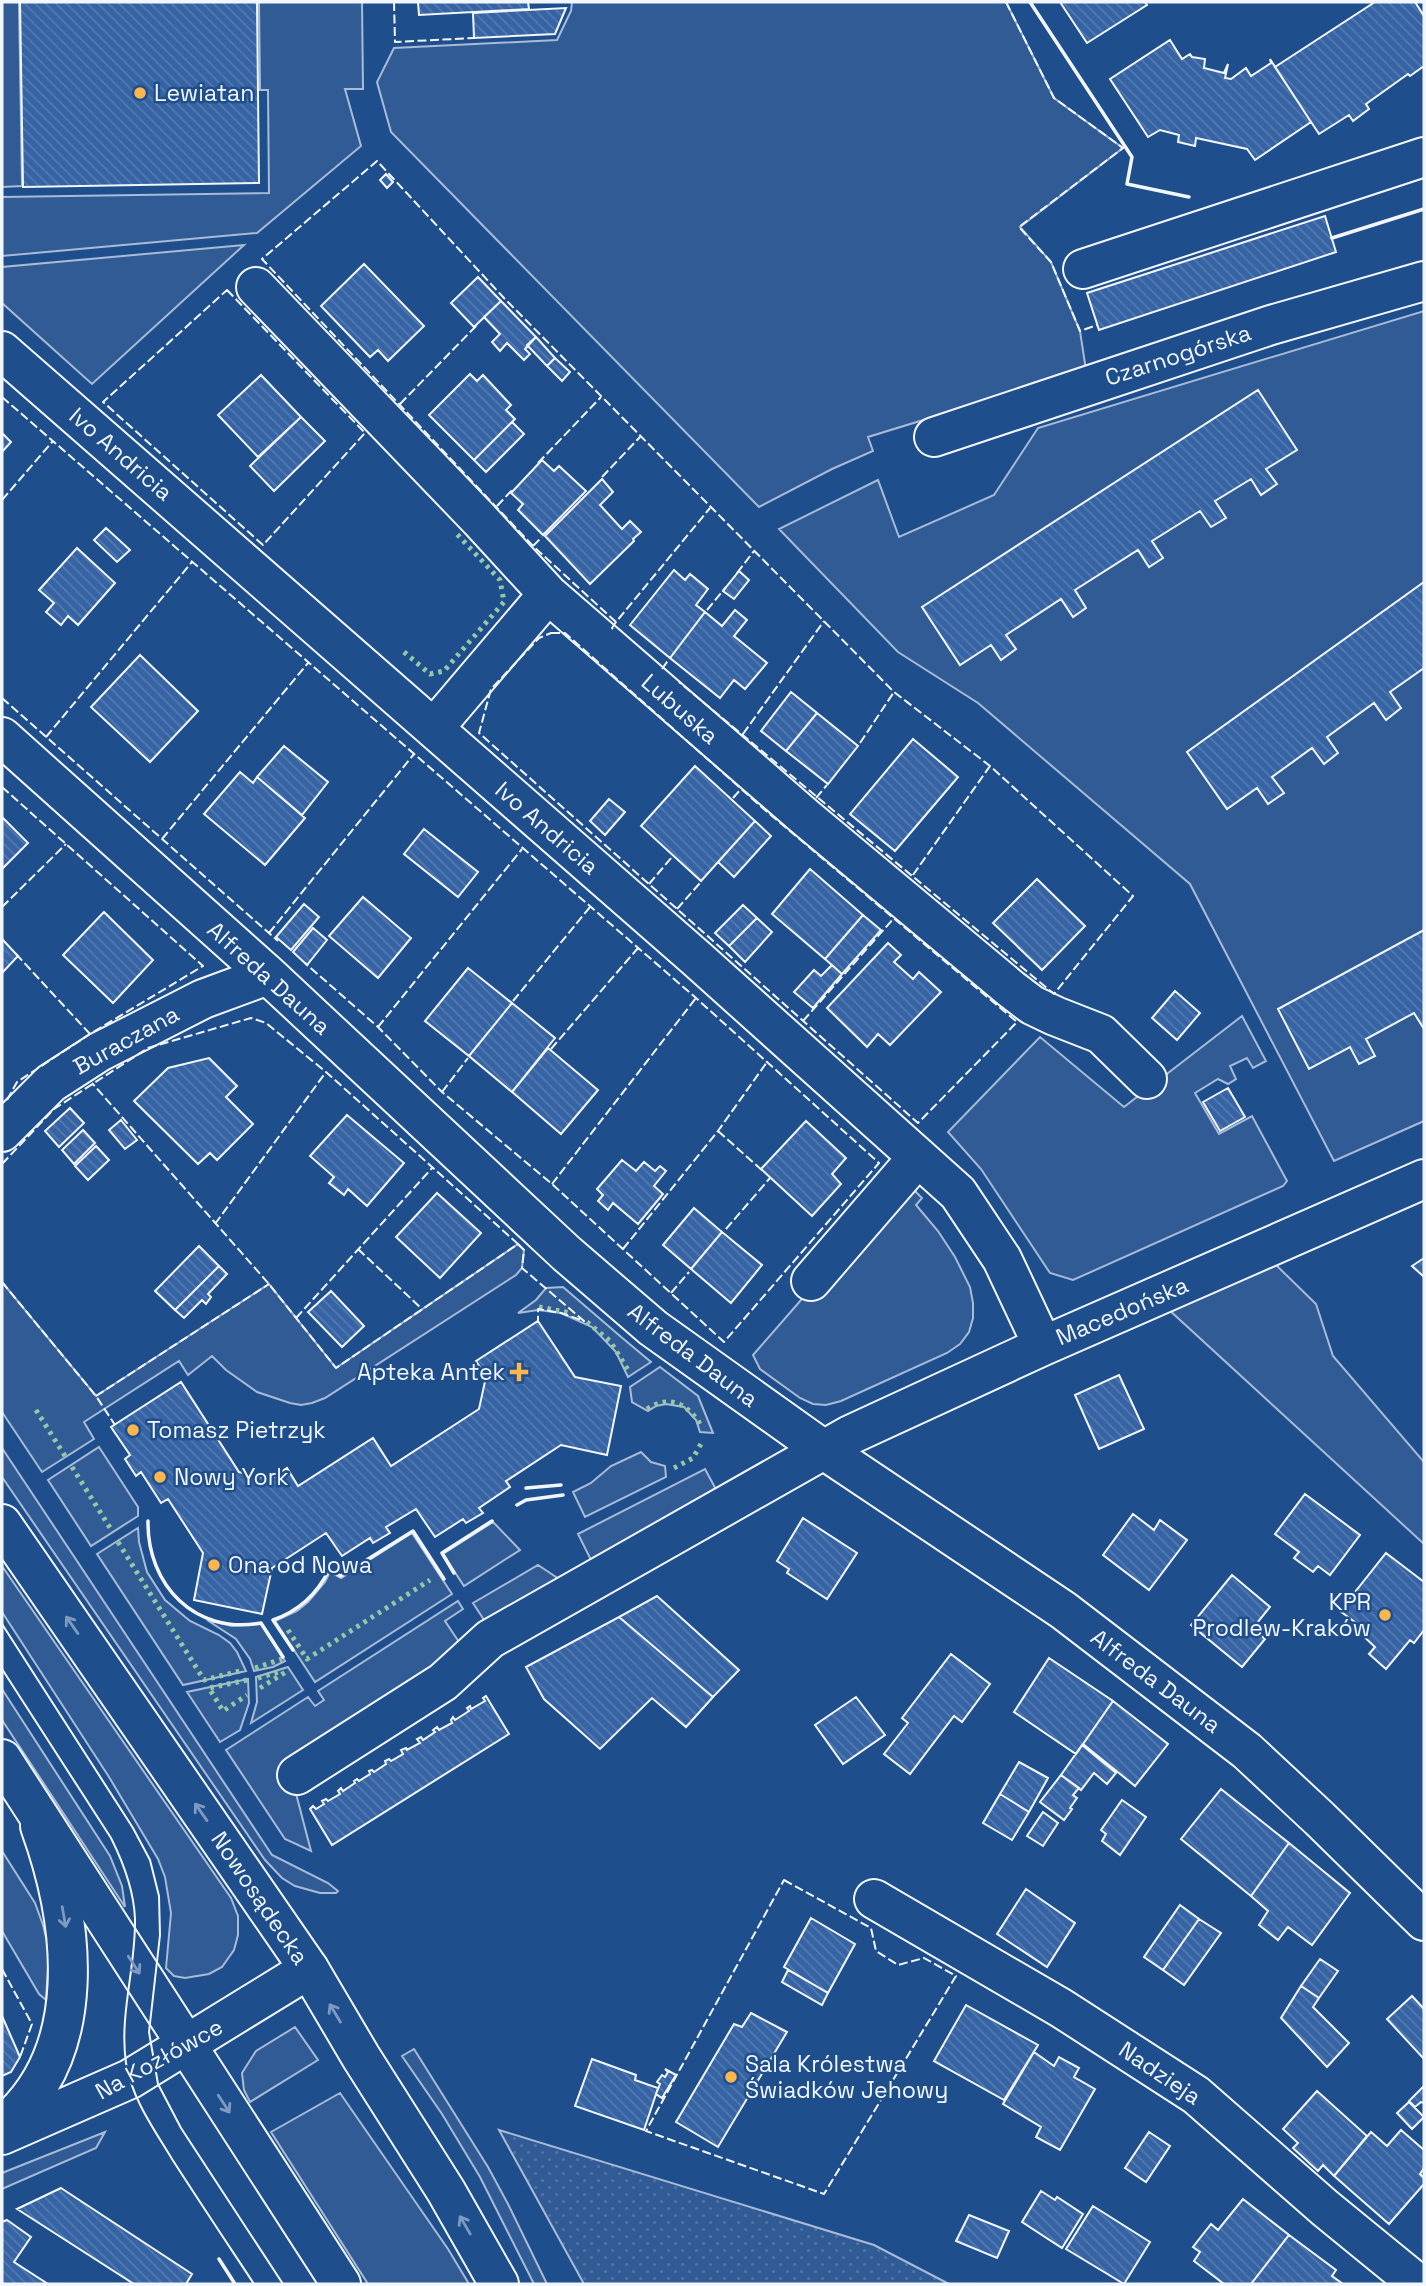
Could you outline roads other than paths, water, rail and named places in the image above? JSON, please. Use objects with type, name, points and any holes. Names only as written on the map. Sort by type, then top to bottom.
[{"type":"street","points":[[1083,269],[1424,157]]},
{"type":"street","name":"Czarnogórska","points":[[934,437],[1271,325],[1424,281]]},
{"type":"street","name":"Lubuska","points":[[256,286],[548,594],[805,817],[1011,989],[1055,1016],[1101,1034],[1147,1079]]},
{"type":"street","name":"Ivo Andricia","points":[[2,351],[434,728],[958,1193],[1002,1259],[1043,1346]]},
{"type":"street","points":[[434,728],[548,594]]},
{"type":"street","name":"Alfreda Dauna","points":[[2,737],[268,975],[586,1272],[653,1328],[824,1450],[1063,1610],[1247,1751],[1424,1921]]},
{"type":"street","name":"Buraczana","points":[[2,1132],[51,1083],[99,1052],[202,999],[268,975]]},
{"type":"street","points":[[811,1281],[918,1157]]},
{"type":"street","name":"Macedońska","points":[[297,1775],[443,1682],[489,1639],[824,1450],[1043,1346],[1424,1180]]},
{"type":"street","name":"Nowosądecka","points":[[2,1524],[309,1969],[446,2191],[499,2284]]},
{"type":"street","points":[[2,1759],[341,2284]]},
{"type":"street","points":[[2,2126],[25,2104],[47,2072],[56,2051],[63,2022],[67,1981],[69,1955],[60,1896],[32,1805]]},
{"type":"street","name":"Nadzieja","points":[[874,1899],[1061,2008],[1196,2095],[1325,2208],[1418,2284]]},
{"type":"street","name":"Na Kozłówce","points":[[2,2135],[130,2079],[309,1969]]},
{"type":"tram line","points":[[2,1624],[133,1828],[150,1860],[159,1896],[160,1935],[149,2032],[158,2084],[181,2128],[283,2284]]},
{"type":"tram line","points":[[2,1669],[111,1838],[127,1877],[133,1898],[135,1937],[124,2045],[133,2089],[172,2159],[254,2284]]},
{"type":"place","name":"Lewiatan","points":[[140,93]]},
{"type":"place","name":"Apteka Antek","points":[[519,1372]]},
{"type":"place","name":"Tomasz Pietrzyk","points":[[133,1430]]},
{"type":"place","name":"Nowy York","points":[[160,1477]]},
{"type":"place","name":"Ona od Nowa","points":[[214,1565]]},
{"type":"place","name":"KPR Prodlew-Kraków","points":[[1385,1615]]},
{"type":"place","name":"Sala Królestwa Świadków Jehowy","points":[[731,2077]]}]
